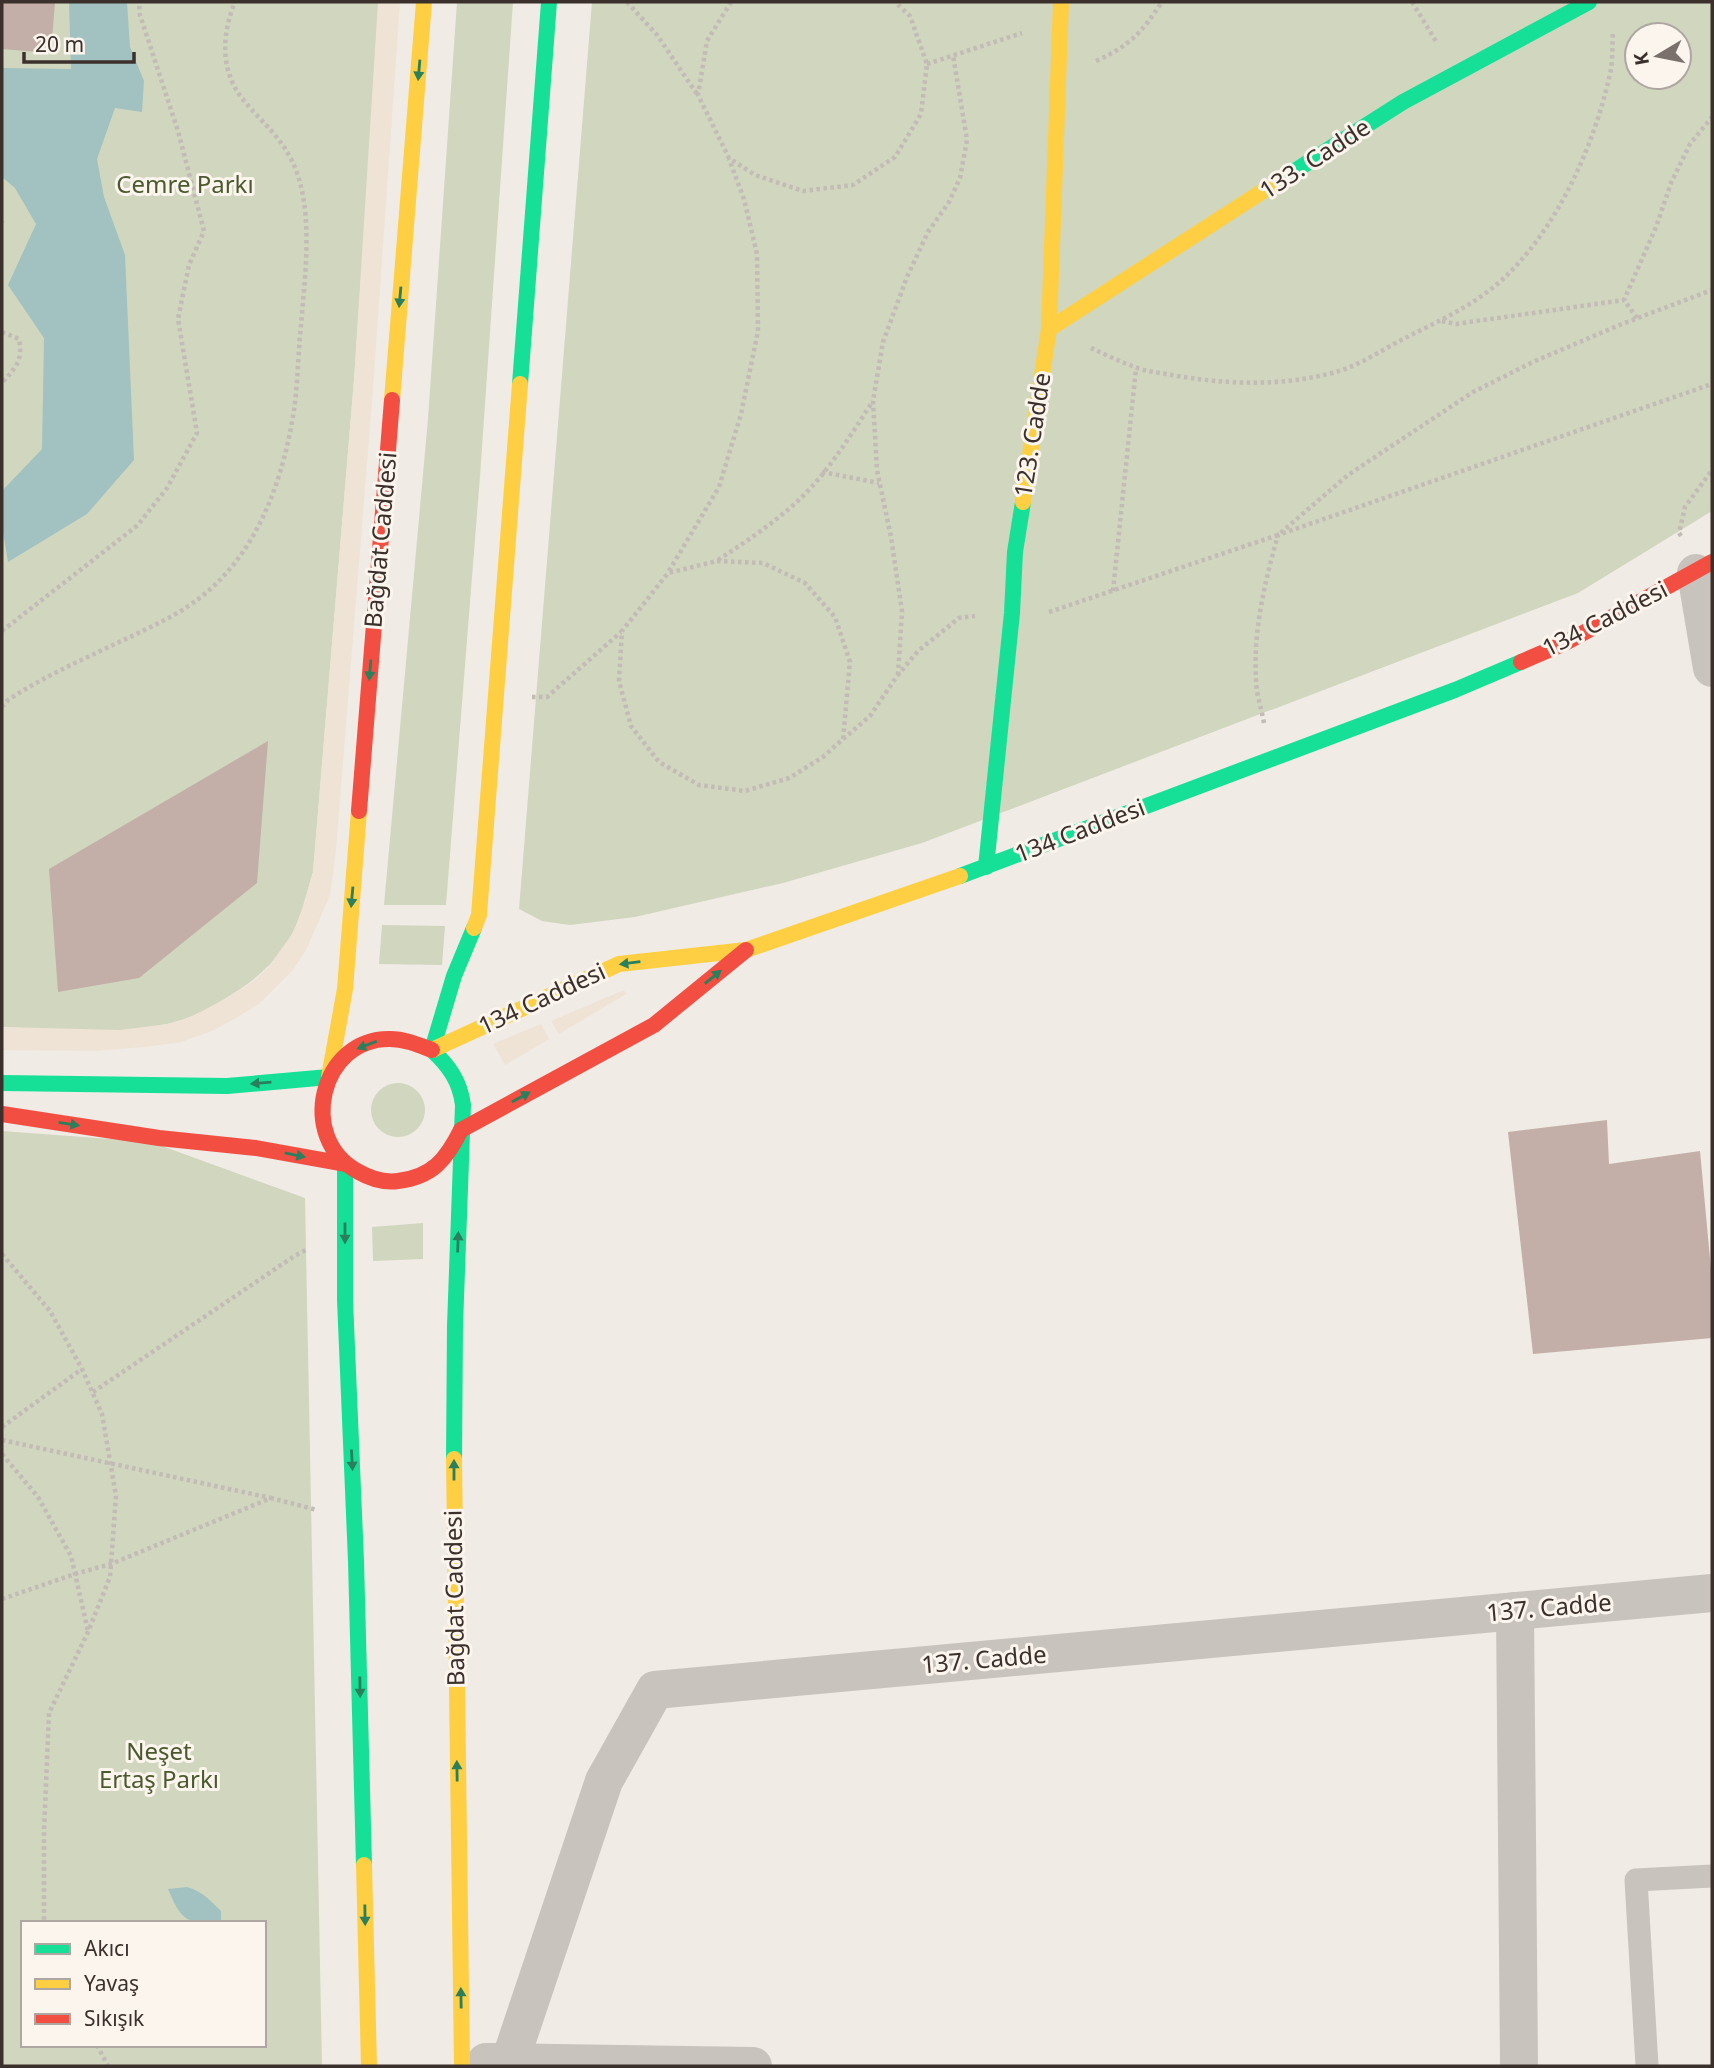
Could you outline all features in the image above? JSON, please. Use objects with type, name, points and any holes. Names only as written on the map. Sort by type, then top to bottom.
[{"type":"main road","name":"Bağdat Caddesi","points":[[424,2],[345,989],[321,1100],[321,1124],[330,1146],[345,1164],[366,1177],[389,1182],[413,1179],[434,1168],[451,1152],[461,1130],[654,1024],[746,950]]},
{"type":"main road","points":[[2,1083],[227,1086],[328,1077],[342,1058],[363,1044],[386,1038],[410,1040],[432,1050],[454,976],[479,915],[548,2]]},
{"type":"main road","name":"123. Cadde","points":[[986,867],[1012,613],[1015,552],[1049,328],[1061,2]]},
{"type":"main road","name":"133. Cadde","points":[[1049,328],[1403,102],[1589,2]]},
{"type":"main road","name":"134 Caddesi","points":[[432,1050],[619,964],[746,950],[986,867],[1455,690],[1565,643],[1704,567]]},
{"type":"main road","name":"Bağdat Caddesi","points":[[432,1050],[448,1065],[460,1084],[464,1107],[455,1326],[454,1508],[462,2065]]},
{"type":"main road","points":[[2,1114],[159,1138],[256,1148],[345,1164],[345,1300],[355,1521],[369,2066]]},
{"type":"street","points":[[1704,567],[1712,668]]},
{"type":"street","name":"137. Cadde","points":[[510,2062],[604,1781],[655,1690],[1712,1594]]},
{"type":"street","points":[[1515,1611],[1519,2066]]},
{"type":"street","points":[[462,2065],[510,2062],[753,2066]]},
{"type":"lane","points":[[1647,2066],[1636,1880],[1712,1876]]},
{"type":"path","points":[[2,631],[138,526],[167,488],[197,433],[178,319],[189,265],[204,231],[178,131],[140,15],[139,2]]},
{"type":"path","points":[[2,706],[56,671],[174,614],[204,593],[231,570],[248,545],[277,482],[294,408],[306,231],[304,200],[299,177],[280,138],[241,96],[230,77],[225,56],[226,34],[235,2]]},
{"type":"path","points":[[495,698],[547,697],[622,631],[668,573],[719,486],[741,414],[758,331],[757,254],[744,199],[729,158],[698,95],[657,35],[627,2]]},
{"type":"path","points":[[698,95],[707,41],[731,2]]},
{"type":"path","points":[[729,158],[755,175],[803,191],[853,185],[895,157],[921,114],[927,64],[909,16],[895,2]]},
{"type":"path","points":[[1058,79],[1110,55],[1135,38],[1162,2]]},
{"type":"path","points":[[1412,2],[1456,74]]},
{"type":"path","points":[[927,64],[1060,21]]},
{"type":"path","points":[[1049,328],[1136,368],[1187,378],[1270,382],[1330,374],[1361,362],[1441,320],[1475,300],[1503,278],[1532,246],[1557,211],[1595,127],[1611,72],[1614,26]]},
{"type":"path","points":[[898,676],[902,611],[877,470],[873,401],[883,342],[907,277],[928,232],[960,178],[967,140],[953,55]]},
{"type":"path","points":[[1624,300],[1656,227],[1671,183],[1690,144],[1712,117]]},
{"type":"path","points":[[1271,759],[1257,690],[1257,630],[1278,535],[1348,475],[1473,392],[1535,361],[1712,289]]},
{"type":"path","points":[[1441,320],[1457,324],[1624,300]]},
{"type":"path","points":[[1624,300],[1637,318]]},
{"type":"path","points":[[2,332],[19,339],[22,352],[17,366],[2,383]]},
{"type":"path","points":[[1113,591],[1136,368]]},
{"type":"path","points":[[622,631],[619,681],[631,726],[659,762],[699,786],[745,791],[789,778],[823,757],[870,716],[918,651],[959,618],[983,614],[1045,614],[1712,384]]},
{"type":"path","points":[[717,561],[757,535],[805,493],[844,447],[873,401]]},
{"type":"path","points":[[1704,567],[1679,533],[1685,507],[1712,470]]},
{"type":"path","points":[[822,472],[880,482]]},
{"type":"path","points":[[668,573],[717,561],[763,563],[805,583],[835,617],[850,662],[843,739]]},
{"type":"path","points":[[93,1392],[296,1255],[345,1231]]},
{"type":"path","points":[[2,1254],[50,1311],[93,1392],[102,1414],[116,1496],[110,1577],[88,1632],[49,1713],[44,1831],[44,1921]]},
{"type":"path","points":[[2,1427],[82,1369]]},
{"type":"path","points":[[2,1440],[271,1498],[355,1521]]},
{"type":"path","points":[[2,1454],[38,1497],[71,1556],[88,1632]]},
{"type":"path","points":[[2,1599],[111,1564],[271,1498]]},
{"type":"path","points":[[98,2047],[108,2066]]},
{"type":"green space","name":"Cemre Parkı","points":[[2,2],[380,2],[354,380],[313,872],[296,925],[268,967],[243,987],[202,1012],[176,1022],[147,1028],[85,1031],[2,1027]]},
{"type":"green space","points":[[457,2],[513,2],[480,476],[446,905],[384,905],[428,419]]},
{"type":"green space","points":[[592,2],[1712,2],[1712,511],[1578,593],[922,843],[783,883],[635,917],[570,925],[542,921],[519,909]]},
{"type":"green space","points":[[382,925],[445,926],[442,965],[379,964]]},
{"type":"green space","points":[[398,1083],[417,1091],[425,1110],[417,1129],[398,1137],[379,1129],[371,1110],[379,1091]]},
{"type":"green space","name":"Neşet Ertaş Parkı","points":[[2,1131],[151,1142],[305,1198],[322,2066],[2,2066]]},
{"type":"green space","points":[[423,1223],[423,1259],[373,1261],[372,1227]]},
{"type":"shaded area","points":[[378,2],[400,2],[373,388],[330,895],[307,948],[293,970],[260,1003],[214,1030],[181,1042],[145,1047],[96,1051],[2,1050],[2,1027],[120,1030],[167,1024],[189,1018],[227,998],[266,970],[293,933],[302,909],[313,872],[316,837],[354,380]]},
{"type":"shaded area","points":[[624,990],[626,994],[559,1034],[551,1021]]},
{"type":"shaded area","points":[[541,1024],[549,1039],[505,1065],[493,1044]]},
{"type":"water","points":[[69,2],[127,2],[130,47],[144,81],[142,112],[115,108],[97,159],[104,197],[125,255],[134,460],[87,514],[8,562],[2,525],[2,491],[42,449],[44,338],[8,285],[36,224],[15,188],[2,177],[2,68],[71,69]]},
{"type":"water","points":[[187,1887],[201,1893],[221,1911],[221,1921],[193,1921],[187,1918],[177,1908],[168,1889]]},
{"type":"building","points":[[2,2],[55,2],[51,53],[2,49]]},
{"type":"building","points":[[268,741],[257,883],[139,978],[58,992],[49,869]]},
{"type":"building","points":[[1607,1120],[1609,1164],[1700,1151],[1712,1280],[1712,1338],[1533,1354],[1508,1132]]},
{"type":"traffic: fast","points":[[520,384],[549,2]]},
{"type":"traffic: fast","points":[[1271,186],[1403,102],[1589,2]]},
{"type":"traffic: fast","points":[[986,867],[1012,613],[1015,552],[1023,502]]},
{"type":"traffic: fast","points":[[960,876],[1455,690],[1521,662]]},
{"type":"traffic: fast","points":[[454,1459],[455,1326],[463,1105],[453,1074],[432,1050],[454,976],[474,928]]},
{"type":"traffic: fast","points":[[2,1083],[227,1086],[329,1077]]},
{"type":"traffic: fast","points":[[345,1164],[345,1300],[356,1561],[364,1865]]},
{"type":"traffic: slow","points":[[392,400],[424,2]]},
{"type":"traffic: slow","points":[[1023,502],[1049,329],[1061,2]]},
{"type":"traffic: slow","points":[[1049,329],[1271,186]]},
{"type":"traffic: slow","points":[[474,928],[479,915],[520,384]]},
{"type":"traffic: slow","points":[[329,1077],[345,989],[359,811]]},
{"type":"traffic: slow","points":[[432,1050],[619,964],[746,950],[960,876]]},
{"type":"traffic: slow","points":[[454,1459],[462,2066]]},
{"type":"traffic: slow","points":[[364,1865],[369,2066]]},
{"type":"traffic: jam","points":[[359,811],[392,400]]},
{"type":"traffic: jam","points":[[1521,662],[1565,643],[1712,562]]},
{"type":"traffic: jam","points":[[461,1130],[654,1025],[746,950]]},
{"type":"traffic: jam","points":[[432,1050],[406,1041],[390,1039],[366,1043],[347,1055],[333,1072],[325,1092],[323,1114],[327,1136],[338,1156],[357,1171],[376,1179],[392,1181],[410,1179],[429,1171],[450,1150],[461,1130]]},
{"type":"traffic: jam","points":[[2,1114],[159,1138],[256,1148],[345,1164]]}]
